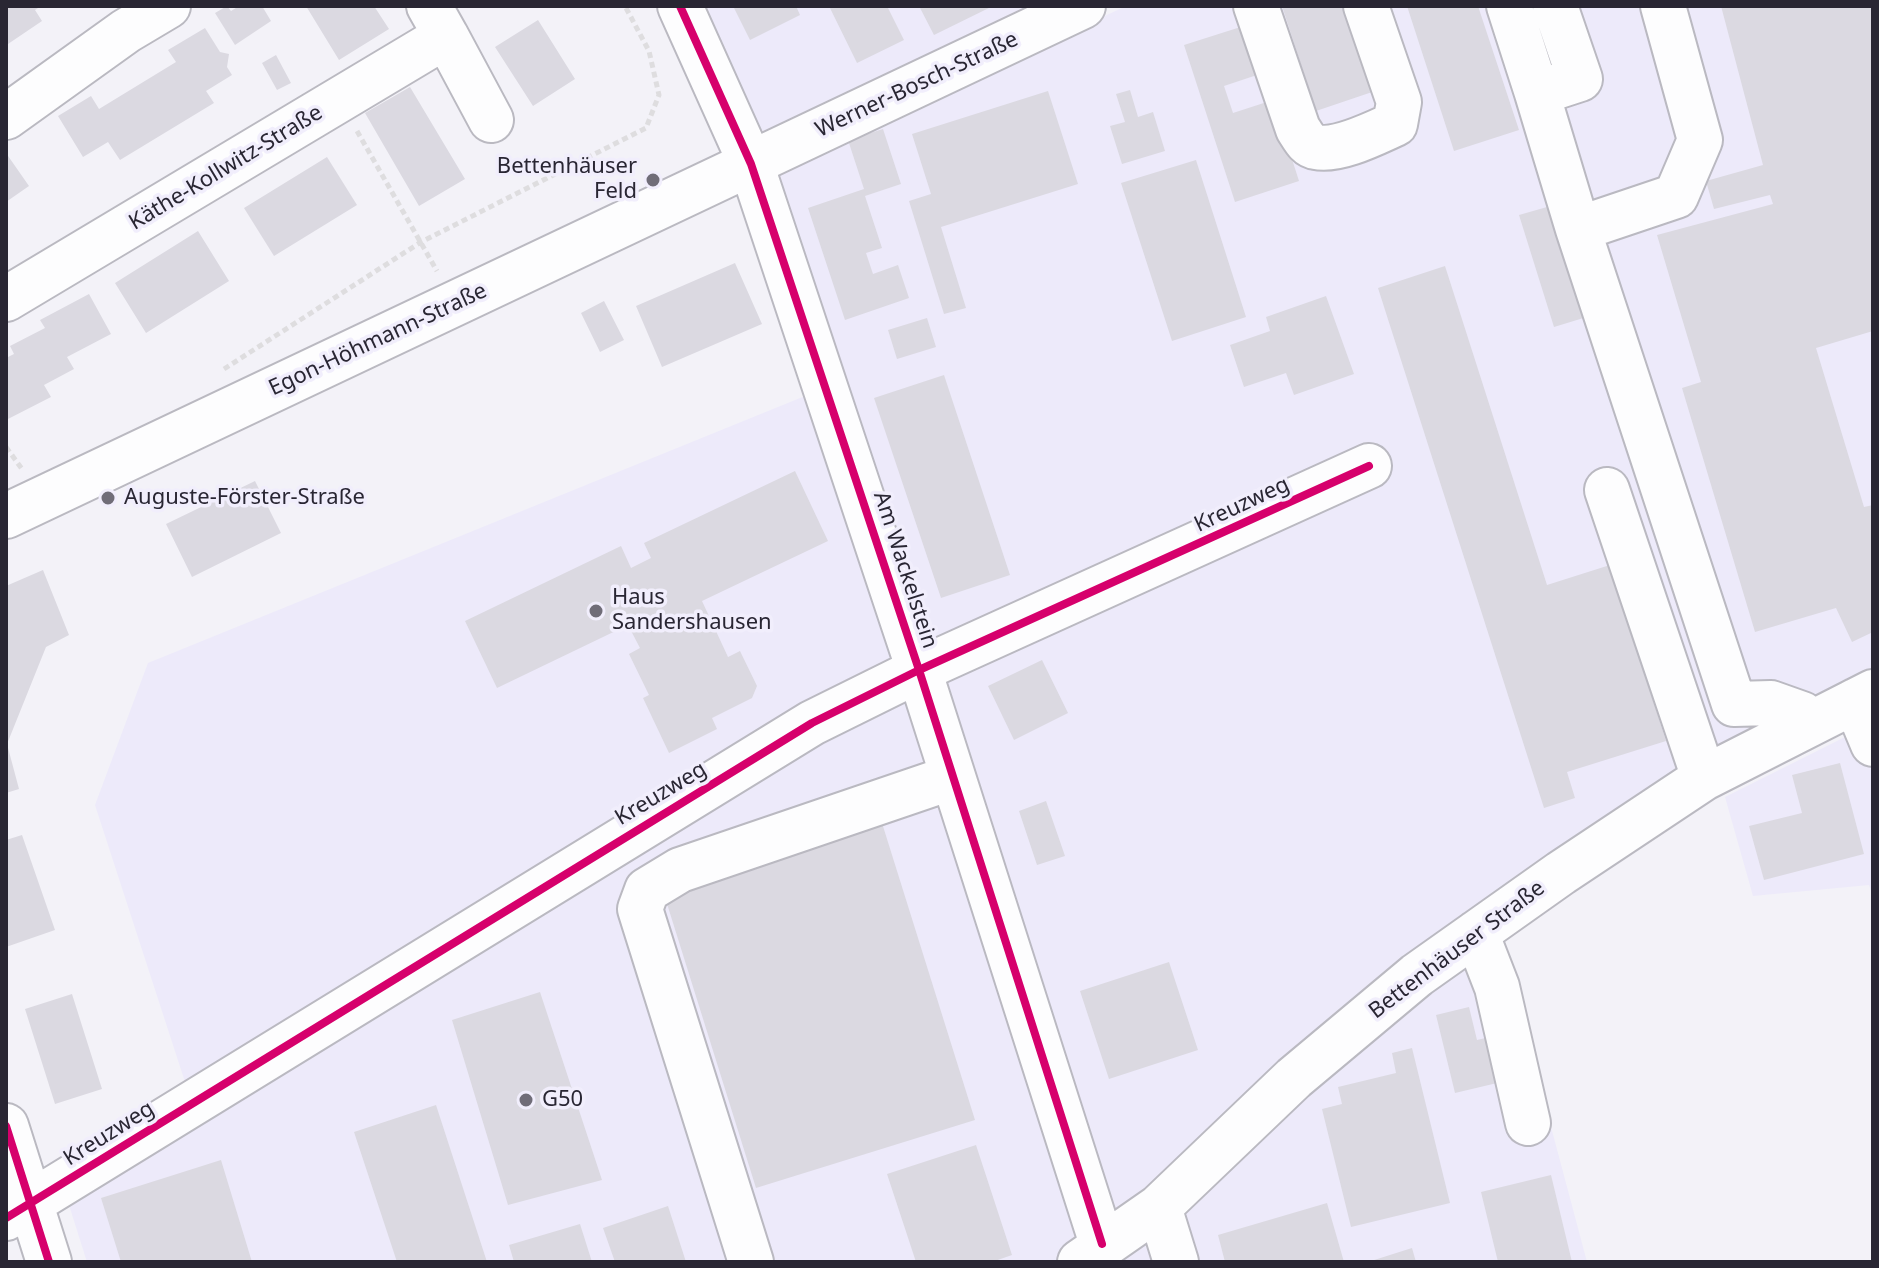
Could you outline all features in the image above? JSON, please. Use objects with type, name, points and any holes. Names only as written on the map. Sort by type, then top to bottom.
[{"type":"street","points":[[6,117],[126,31],[168,6]]},
{"type":"street","name":"Am Wackelstein","points":[[680,6],[751,164],[919,670],[1091,1253]]},
{"type":"street","name":"Werner-Bosch-Straße","points":[[751,164],[1083,6]]},
{"type":"street","points":[[1256,6],[1298,129],[1307,143],[1315,147],[1349,144],[1395,124],[1399,102],[1366,6]]},
{"type":"street","points":[[1509,6],[1578,229],[1734,704],[1771,703],[1802,714],[1808,724]]},
{"type":"street","points":[[1537,93],[1580,79],[1555,6]]},
{"type":"street","points":[[1578,229],[1676,196],[1700,140],[1663,6]]},
{"type":"street","name":"Käthe-Kollwitz-Straße","points":[[6,299],[339,100],[438,21],[491,120]]},
{"type":"street","name":"Egon-Höhmann-Straße","points":[[10,496],[455,304],[751,164]]},
{"type":"street","name":"Kreuzweg","points":[[18,1211],[812,723],[919,670],[1369,466]]},
{"type":"street","points":[[1607,490],[1704,778]]},
{"type":"street","points":[[1864,696],[1873,744]]},
{"type":"street","name":"Bettenhäuser Straße","points":[[1091,1253],[1159,1207],[1294,1078],[1417,975],[1561,873],[1704,778],[1864,696]]},
{"type":"street","points":[[751,1262],[640,909],[647,890],[680,870],[953,777]]},
{"type":"street","points":[[1476,933],[1497,987],[1528,1123]]},
{"type":"street","points":[[6,1126],[18,1211],[49,1262]]},
{"type":"street","points":[[1159,1207],[1176,1262]]},
{"type":"path","points":[[221,370],[421,242],[646,128],[659,95],[649,51],[625,6]]},
{"type":"path","points":[[339,100],[455,304]]},
{"type":"path","points":[[10,496],[24,472]]},
{"type":"shaded area","points":[[701,6],[1031,6],[768,134],[748,122]]},
{"type":"shaded area","points":[[1126,6],[1873,6],[1873,667],[1680,768],[1482,903],[1501,939],[1587,1262],[87,1262],[69,1205],[199,1125],[95,805],[148,663],[837,383],[774,181],[783,168]]},
{"type":"shaded area","points":[[1873,723],[1873,897],[1869,885],[1753,896],[1725,797]]},
{"type":"building","points":[[6,6],[41,6],[35,10],[42,21],[8,44]]},
{"type":"building","points":[[227,6],[231,11],[239,6],[262,6],[271,21],[235,45],[215,13]]},
{"type":"building","points":[[306,6],[374,6],[389,29],[339,60]]},
{"type":"building","points":[[733,6],[796,6],[800,15],[750,40]]},
{"type":"building","points":[[829,6],[887,6],[904,40],[857,63]]},
{"type":"building","points":[[919,6],[993,6],[934,35]]},
{"type":"building","points":[[1282,6],[1357,6],[1384,88],[1316,111]]},
{"type":"building","points":[[1407,6],[1478,6],[1519,130],[1454,151]]},
{"type":"building","points":[[1721,6],[1873,6],[1873,331],[1816,348],[1864,507],[1873,505],[1873,632],[1852,642],[1836,608],[1755,632],[1682,388],[1701,382],[1657,235],[1773,204],[1770,195],[1714,209],[1706,181],[1763,165]]},
{"type":"building","points":[[538,20],[575,79],[533,106],[495,47]]},
{"type":"building","points":[[1250,24],[1266,72],[1224,86],[1233,113],[1273,100],[1299,181],[1235,202],[1184,45]]},
{"type":"building","points":[[205,28],[220,52],[229,54],[227,67],[232,75],[206,91],[214,103],[120,160],[108,142],[83,157],[58,116],[91,96],[99,109],[176,62],[168,50]]},
{"type":"building","points":[[276,55],[291,83],[277,90],[262,63]]},
{"type":"building","points":[[410,87],[465,179],[419,206],[365,113]]},
{"type":"building","points":[[1130,90],[1138,117],[1153,112],[1165,151],[1122,164],[1110,126],[1125,122],[1116,94]]},
{"type":"building","points":[[1048,91],[1078,184],[941,227],[966,308],[944,314],[909,201],[931,194],[912,134]]},
{"type":"building","points":[[883,129],[901,184],[865,196],[882,248],[866,253],[873,274],[898,265],[909,298],[845,320],[808,208],[864,189],[848,140]]},
{"type":"building","points":[[6,153],[29,186],[6,202]]},
{"type":"building","points":[[327,157],[357,205],[274,256],[244,208]]},
{"type":"building","points":[[1196,160],[1246,317],[1172,341],[1121,183]]},
{"type":"building","points":[[1554,205],[1590,316],[1554,327],[1519,215]]},
{"type":"building","points":[[198,231],[229,281],[146,333],[115,283]]},
{"type":"building","points":[[735,263],[762,324],[662,367],[636,306]]},
{"type":"building","points":[[1445,266],[1547,585],[1610,565],[1666,741],[1567,772],[1575,798],[1544,808],[1378,288]]},
{"type":"building","points":[[89,294],[111,334],[67,357],[74,369],[44,385],[51,397],[6,420],[6,358],[14,354],[10,346],[45,328],[40,320]]},
{"type":"building","points":[[1326,296],[1354,374],[1294,395],[1286,373],[1244,387],[1230,345],[1270,331],[1266,317]]},
{"type":"building","points":[[604,301],[624,340],[600,352],[581,313]]},
{"type":"building","points":[[927,318],[936,347],[897,359],[888,330]]},
{"type":"building","points":[[944,375],[1010,575],[941,598],[874,398]]},
{"type":"building","name":"Haus Sandershausen","points":[[795,471],[828,541],[702,601],[728,657],[740,651],[757,686],[752,698],[712,718],[717,729],[669,753],[643,698],[649,695],[629,654],[640,648],[628,625],[497,688],[465,621],[621,546],[631,568],[651,558],[644,543]]},
{"type":"building","points":[[255,481],[281,533],[192,577],[166,524]]},
{"type":"building","points":[[43,570],[69,635],[46,647],[7,744],[19,789],[6,793],[6,586]]},
{"type":"building","points":[[1042,660],[1068,713],[1014,740],[988,686]]},
{"type":"building","points":[[1840,763],[1864,854],[1764,880],[1749,826],[1802,813],[1792,775]]},
{"type":"building","points":[[1046,801],[1065,856],[1037,865],[1019,811]]},
{"type":"building","points":[[882,823],[975,1120],[756,1188],[663,891]]},
{"type":"building","points":[[22,835],[55,930],[6,947],[6,840]]},
{"type":"building","points":[[1169,962],[1198,1050],[1109,1079],[1080,991]]},
{"type":"building","name":"G50","points":[[540,992],[602,1180],[508,1205],[452,1020]]},
{"type":"building","points":[[72,994],[102,1089],[55,1104],[25,1009]]},
{"type":"building","points":[[1469,1007],[1477,1040],[1502,1034],[1514,1079],[1455,1093],[1436,1015]]},
{"type":"building","points":[[1412,1048],[1450,1203],[1351,1227],[1322,1109],[1342,1104],[1338,1087],[1396,1073],[1392,1053]]},
{"type":"building","points":[[436,1105],[487,1262],[397,1262],[354,1132]]},
{"type":"building","points":[[976,1145],[1012,1255],[992,1262],[916,1262],[887,1174]]},
{"type":"building","points":[[221,1160],[252,1262],[121,1262],[101,1198]]},
{"type":"building","points":[[1551,1175],[1572,1262],[1498,1262],[1481,1192]]},
{"type":"building","points":[[1327,1203],[1344,1262],[1225,1262],[1218,1235]]},
{"type":"building","points":[[668,1206],[686,1262],[615,1262],[603,1228]]},
{"type":"building","points":[[580,1224],[592,1262],[514,1262],[509,1245]]},
{"type":"building","points":[[1412,1248],[1416,1262],[1371,1262],[1371,1261]]},
{"type":"cycle path","points":[[680,6],[751,164],[919,670],[1102,1244]]},
{"type":"cycle path","points":[[6,1218],[812,723],[919,670],[1369,466]]},
{"type":"cycle path","points":[[6,1126],[49,1262]]},
{"type":"place","name":"Bettenhäuser Feld","points":[[653,180]]},
{"type":"place","name":"Auguste-Förster-Straße","points":[[108,498]]},
{"type":"place","name":"Haus Sandershausen","points":[[596,611]]},
{"type":"place","name":"G50","points":[[526,1100]]}]
